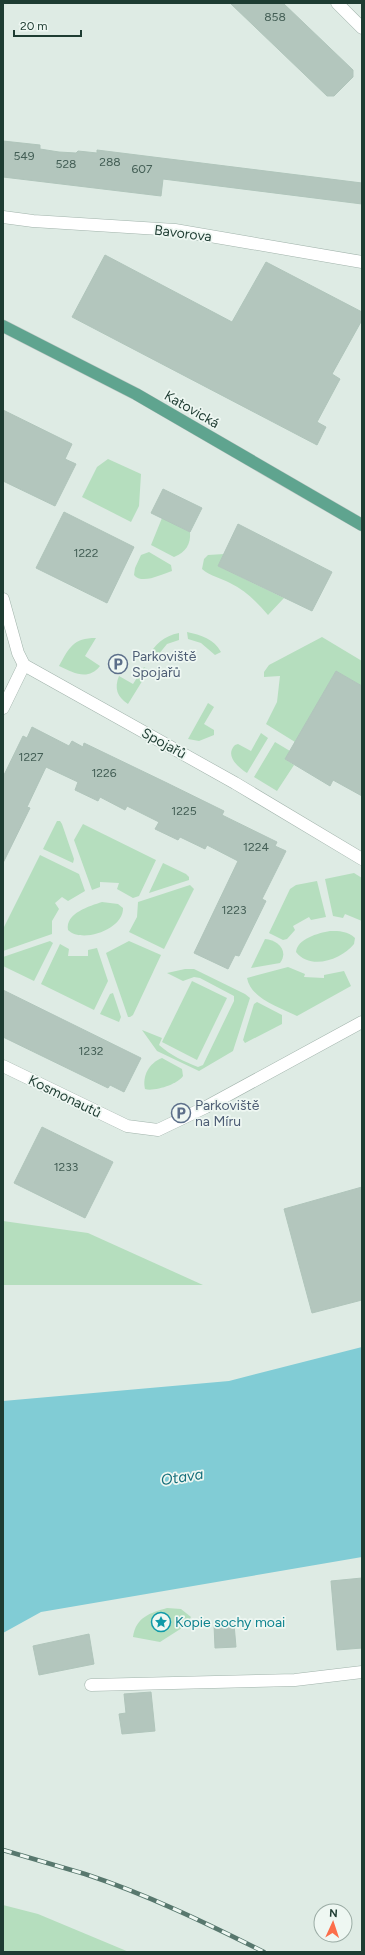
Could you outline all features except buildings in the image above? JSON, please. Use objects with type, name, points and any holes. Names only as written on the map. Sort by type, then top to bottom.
[{"type":"main road","name":"Katovická","points":[[3,326],[61,354],[149,401],[362,525]]},
{"type":"street","points":[[337,3],[362,28]]},
{"type":"street","name":"Bavorova","points":[[3,217],[175,230],[362,262]]},
{"type":"street","points":[[3,599],[18,653],[24,665],[3,708]]},
{"type":"street","name":"Spojařů","points":[[24,665],[235,783],[362,859]]},
{"type":"street","name":"Kosmonautů","points":[[3,1066],[127,1126],[158,1130],[206,1107],[362,1022]]},
{"type":"street","points":[[90,1685],[295,1680],[362,1672]]},
{"type":"green space","points":[[108,459],[141,474],[139,506],[131,522],[82,497],[97,467]]},
{"type":"green space","points":[[162,518],[190,532],[189,544],[182,553],[174,557],[151,545]]},
{"type":"green space","points":[[149,552],[171,565],[172,571],[147,579],[138,578],[134,575],[135,568],[141,555]]},
{"type":"green space","points":[[224,554],[218,566],[284,598],[268,615],[255,601],[236,586],[202,569],[204,559],[208,555]]},
{"type":"green space","points":[[187,632],[207,638],[215,644],[221,652],[215,655],[201,643],[188,639]]},
{"type":"green space","points":[[179,633],[179,640],[167,644],[154,660],[148,657],[160,641],[164,638]]},
{"type":"green space","points":[[322,637],[362,661],[362,686],[336,671],[295,742],[266,724],[277,702],[280,676],[264,677],[264,672],[269,665]]},
{"type":"green space","points":[[88,638],[96,638],[85,656],[100,666],[95,671],[81,674],[59,666],[73,645]]},
{"type":"green space","points":[[144,667],[149,670],[128,704],[121,698],[118,692],[117,684],[119,676],[133,684]]},
{"type":"green space","points":[[208,703],[214,707],[204,724],[214,730],[214,735],[199,741],[188,739]]},
{"type":"green space","points":[[261,733],[268,738],[247,773],[234,761],[231,753],[232,749],[238,744],[251,751]]},
{"type":"green space","points":[[275,742],[290,751],[285,759],[294,765],[277,791],[254,777]]},
{"type":"green space","points":[[57,821],[60,821],[62,824],[74,859],[73,863],[43,849]]},
{"type":"green space","points":[[83,824],[156,860],[139,896],[133,898],[117,889],[119,883],[100,882],[100,887],[92,890],[74,840]]},
{"type":"green space","points":[[40,855],[79,874],[85,891],[68,901],[62,897],[55,903],[59,909],[52,921],[52,934],[3,951],[3,929]]},
{"type":"green space","points":[[163,863],[186,874],[189,877],[189,880],[149,893]]},
{"type":"green space","points":[[354,873],[362,878],[362,921],[345,914],[343,918],[333,916],[325,879]]},
{"type":"green space","points":[[317,881],[326,917],[311,920],[309,917],[293,926],[295,930],[287,939],[283,940],[269,933],[290,889],[296,885]]},
{"type":"green space","points":[[190,885],[194,889],[164,949],[129,932],[137,917],[138,902]]},
{"type":"green space","points":[[102,902],[118,904],[123,908],[121,916],[110,928],[92,935],[74,934],[68,930],[70,919],[74,915],[85,908]]},
{"type":"green space","points":[[330,931],[340,931],[349,934],[355,938],[354,944],[342,954],[326,961],[310,961],[302,958],[296,952],[297,947],[304,940],[314,935]]},
{"type":"green space","points":[[265,939],[274,941],[281,947],[283,950],[282,959],[280,963],[251,968]]},
{"type":"green space","points":[[50,941],[53,943],[34,981],[3,966],[3,957]]},
{"type":"green space","points":[[129,941],[161,955],[133,1015],[128,1017],[106,953]]},
{"type":"green space","points":[[60,944],[69,949],[68,956],[88,956],[88,950],[97,948],[108,981],[94,1010],[41,984]]},
{"type":"green space","points":[[288,967],[305,974],[304,977],[324,978],[324,975],[344,971],[351,986],[297,1016],[274,1006],[260,997],[254,992],[247,978]]},
{"type":"green space","points":[[185,969],[194,969],[245,994],[250,998],[233,1051],[199,1071],[157,1051],[142,1030],[162,1038],[159,1045],[173,1055],[198,1067],[203,1065],[234,1001],[234,996],[200,978],[194,977],[183,981],[167,973]]},
{"type":"green space","points":[[192,981],[227,998],[197,1060],[162,1042]]},
{"type":"green space","points":[[113,993],[121,1017],[119,1022],[100,1014],[110,994]]},
{"type":"green space","points":[[257,1002],[282,1015],[282,1024],[245,1043],[243,1040],[254,1004]]},
{"type":"green space","points":[[162,1058],[182,1069],[183,1076],[176,1082],[166,1087],[149,1090],[145,1089],[144,1084],[148,1070],[153,1063]]},
{"type":"green space","points":[[3,1221],[88,1233],[203,1285],[3,1285]]},
{"type":"green space","points":[[167,1608],[181,1609],[191,1617],[185,1626],[160,1642],[133,1637],[137,1625],[141,1620],[150,1614]]},
{"type":"green space","points":[[3,1905],[38,1914],[129,1952],[3,1952]]},
{"type":"water","name":"Otava","points":[[362,1347],[362,1557],[41,1612],[3,1633],[3,1401],[229,1381]]},
{"type":"railway","points":[[3,1850],[108,1882],[198,1920],[264,1952]]},
{"type":"place","name":"Parkoviště Spojařů","points":[[118,664]]},
{"type":"place","name":"Parkoviště na Míru","points":[[181,1113]]},
{"type":"place","name":"Kopie sochy moai","points":[[161,1622]]}]
